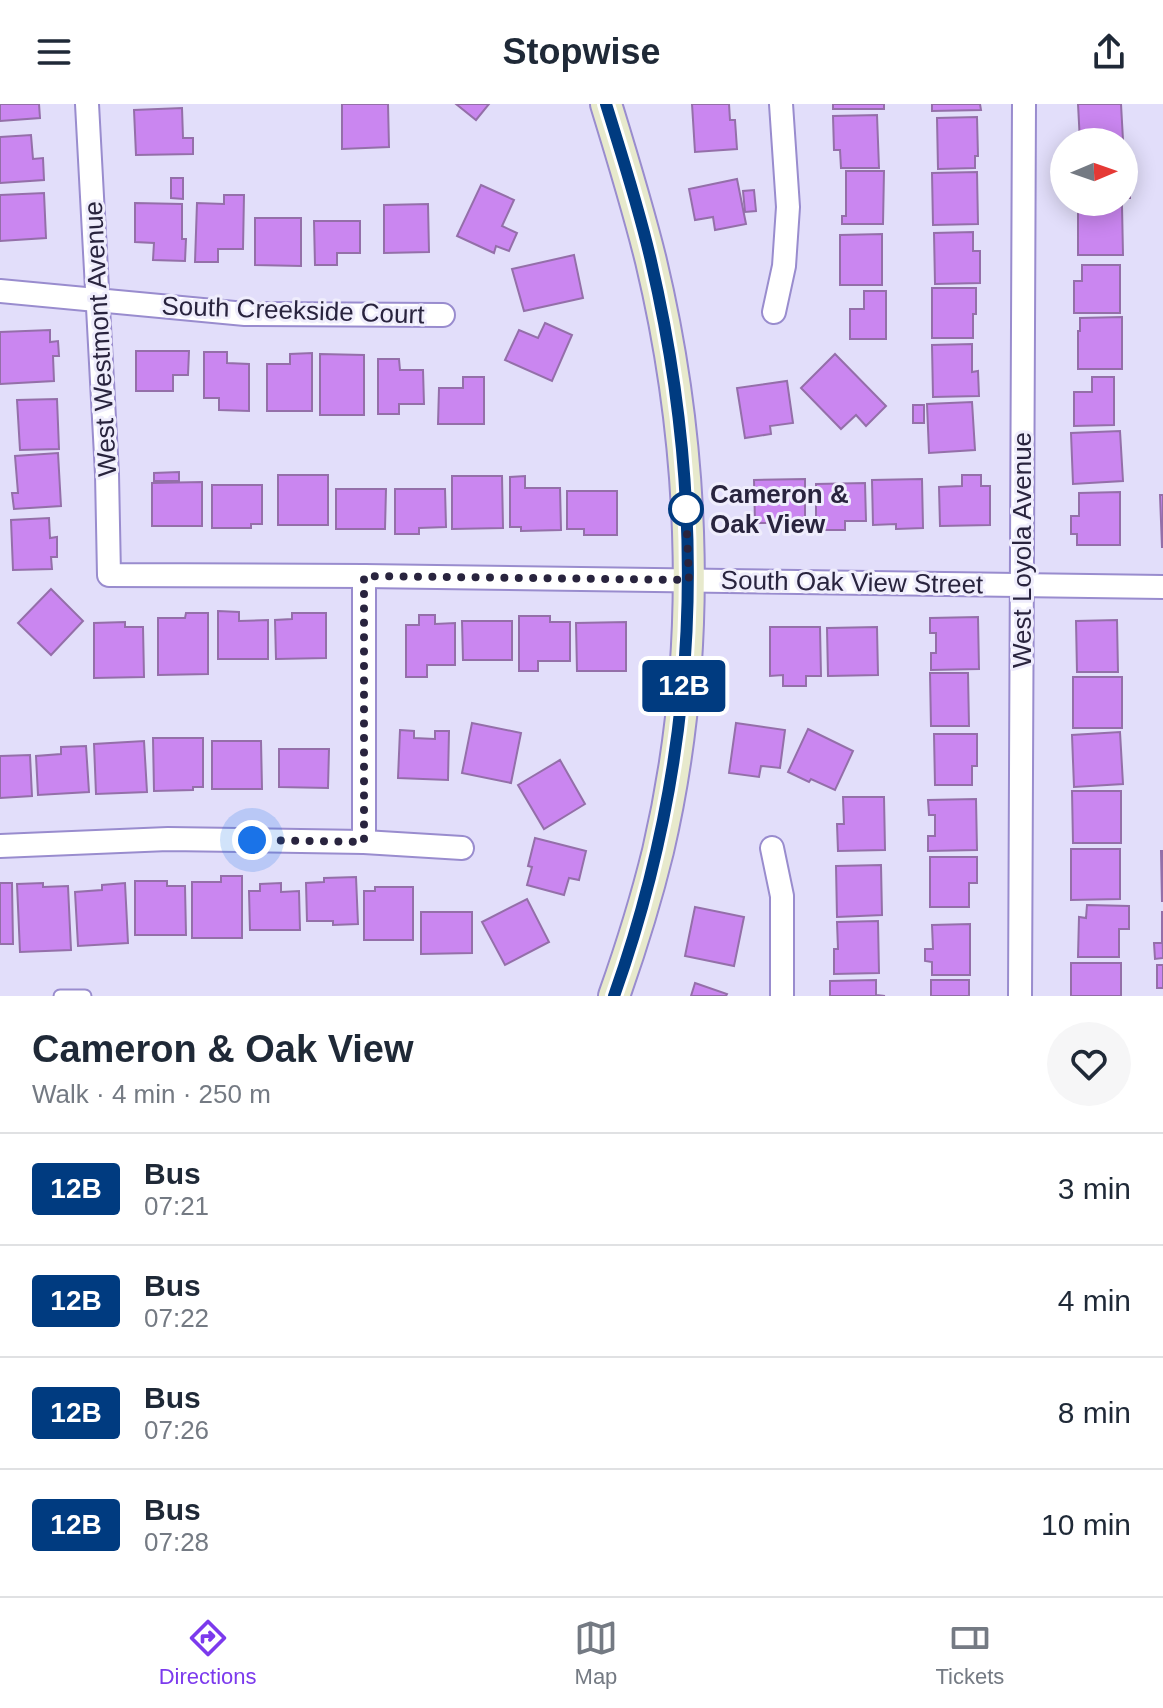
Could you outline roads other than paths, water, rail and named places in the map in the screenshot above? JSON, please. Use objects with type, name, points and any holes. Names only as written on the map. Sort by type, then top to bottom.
[{"type":"street","name":"West Westmont Avenue","points":[[87,104],[107,474],[109,575]]},
{"type":"street","points":[[606,104],[651,262],[668,348],[684,477],[689,580],[682,706],[668,800],[644,904],[614,996]]},
{"type":"street","points":[[774,312],[784,266],[788,207],[781,104]]},
{"type":"street","name":"West Loyola Avenue","points":[[1020,996],[1024,104]]},
{"type":"street","name":"South Creekside Court","points":[[0,291],[245,314],[443,315]]},
{"type":"street","name":"South Oak View Street","points":[[109,575],[1163,587]]},
{"type":"street","points":[[364,576],[364,842]]},
{"type":"street","points":[[0,846],[168,839],[364,842],[462,848]]},
{"type":"street","points":[[772,848],[782,896],[782,996]]},
{"type":"lane","points":[[60,996],[85,996]]},
{"type":"place","name":"Cameron & Oak View","points":[[686,509]]}]
